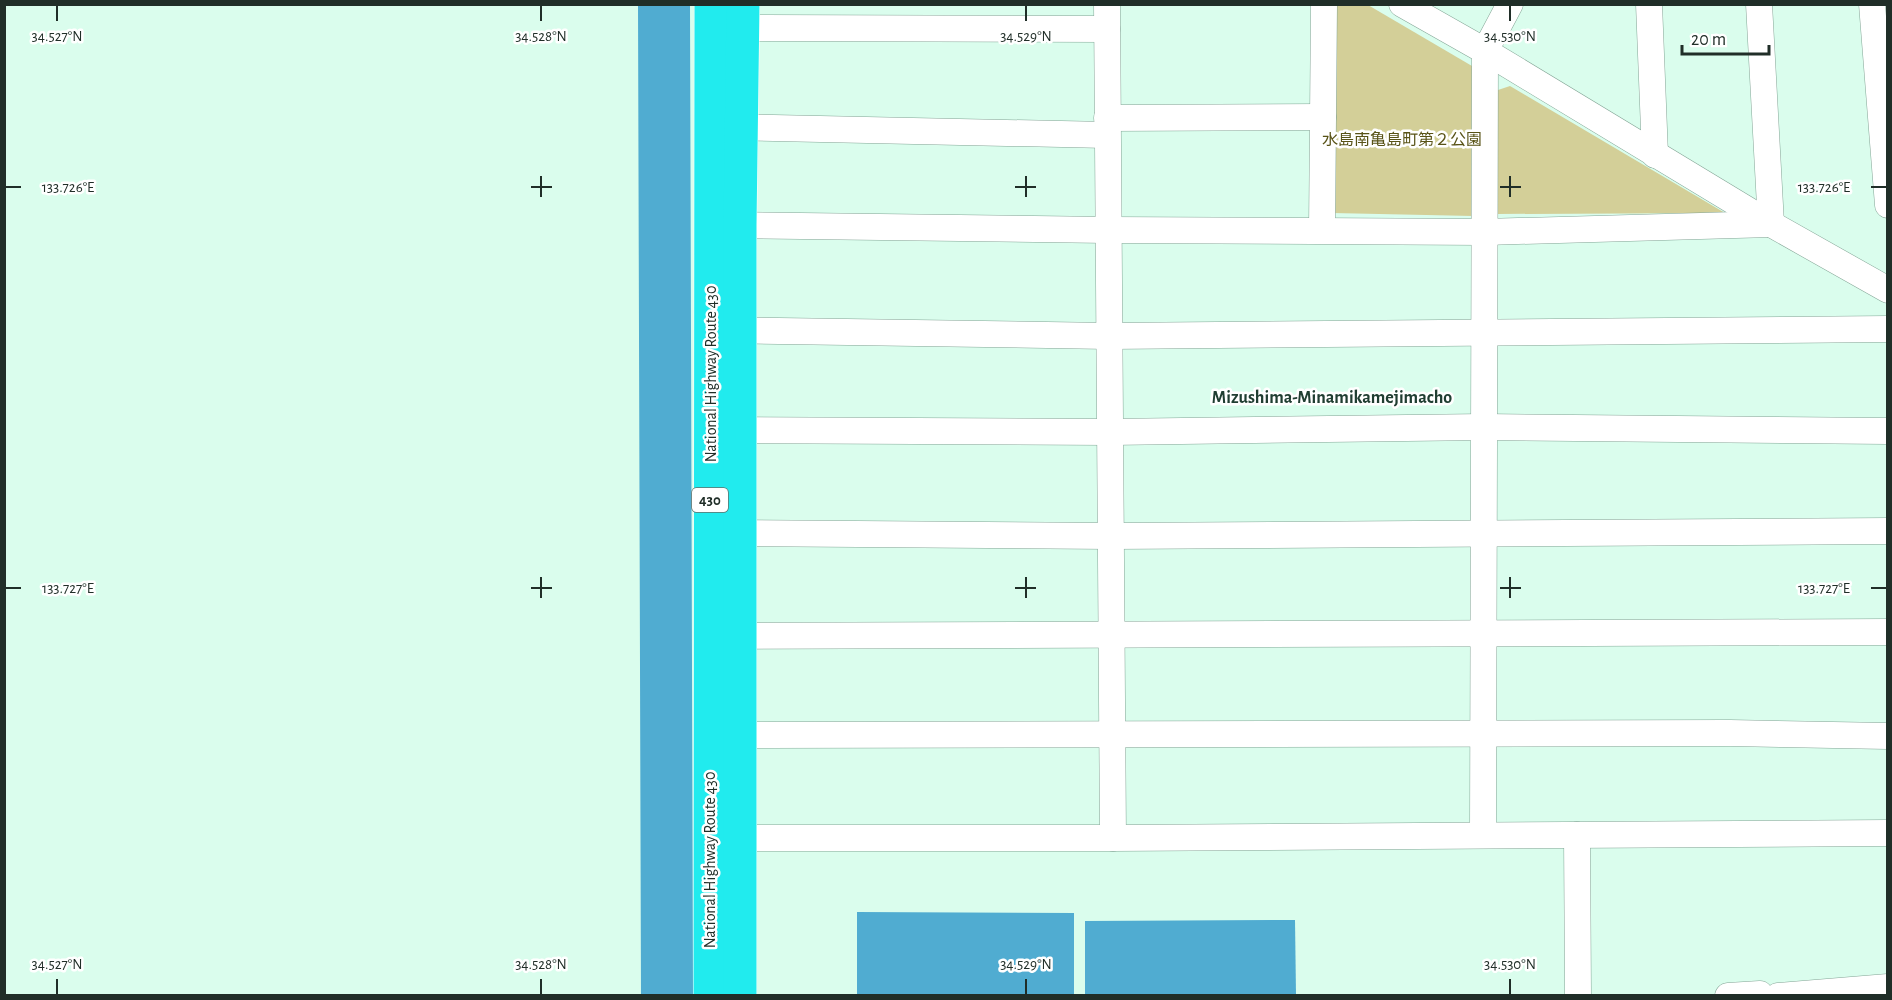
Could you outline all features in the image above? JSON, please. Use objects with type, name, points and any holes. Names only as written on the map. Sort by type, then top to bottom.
[{"type":"highway","name":"National Highway Route 430","points":[[711,16],[726,127]]},
{"type":"highway","name":"National Highway Route 430","points":[[710,996],[724,838],[726,127],[743,16]]},
{"type":"highway","name":"National Highway Route 430","points":[[724,838],[740,996]]},
{"type":"street","points":[[1322,230],[1324,4]]},
{"type":"street","points":[[1402,4],[1485,51],[1771,224],[1887,290]]},
{"type":"street","points":[[1483,835],[1485,51],[1510,4]]},
{"type":"street","points":[[1648,4],[1655,155]]},
{"type":"street","points":[[1759,4],[1771,224]]},
{"type":"street","points":[[1872,4],[1881,51],[1887,205]]},
{"type":"street","points":[[711,16],[1107,17],[1113,838]]},
{"type":"street","points":[[726,127],[1107,126],[1323,117]]},
{"type":"street","points":[[725,225],[1485,232],[1771,224]]},
{"type":"street","points":[[725,330],[1109,336],[1887,329]]},
{"type":"street","points":[[725,430],[1110,432],[1484,427],[1887,431]]},
{"type":"street","points":[[725,533],[1111,536],[1887,531]]},
{"type":"street","points":[[725,636],[1887,632]]},
{"type":"street","points":[[725,735],[1730,733],[1887,736]]},
{"type":"street","points":[[724,838],[1887,833]]},
{"type":"street","points":[[1577,835],[1578,996]]},
{"type":"street","points":[[1778,996],[1887,987]]},
{"type":"street","points":[[1728,996],[1760,994],[1760,996]]},
{"type":"green space","name":"水島南亀島町第２公園","points":[[1332,5],[1368,5],[1472,66],[1473,216],[1332,213]]},
{"type":"green space","points":[[1510,86],[1725,213],[1496,214],[1498,90]]},
{"type":"water","points":[[857,912],[1074,913],[1074,995],[857,995]]},
{"type":"water","points":[[1295,920],[1296,995],[1085,995],[1085,921]]},
{"type":"waterway","points":[[646,4],[652,970],[649,996]]},
{"type":"waterway","points":[[664,4],[667,996]]},
{"type":"district","name":"Mizushima-Minamikamejimacho","points":[[1332,398]]}]
